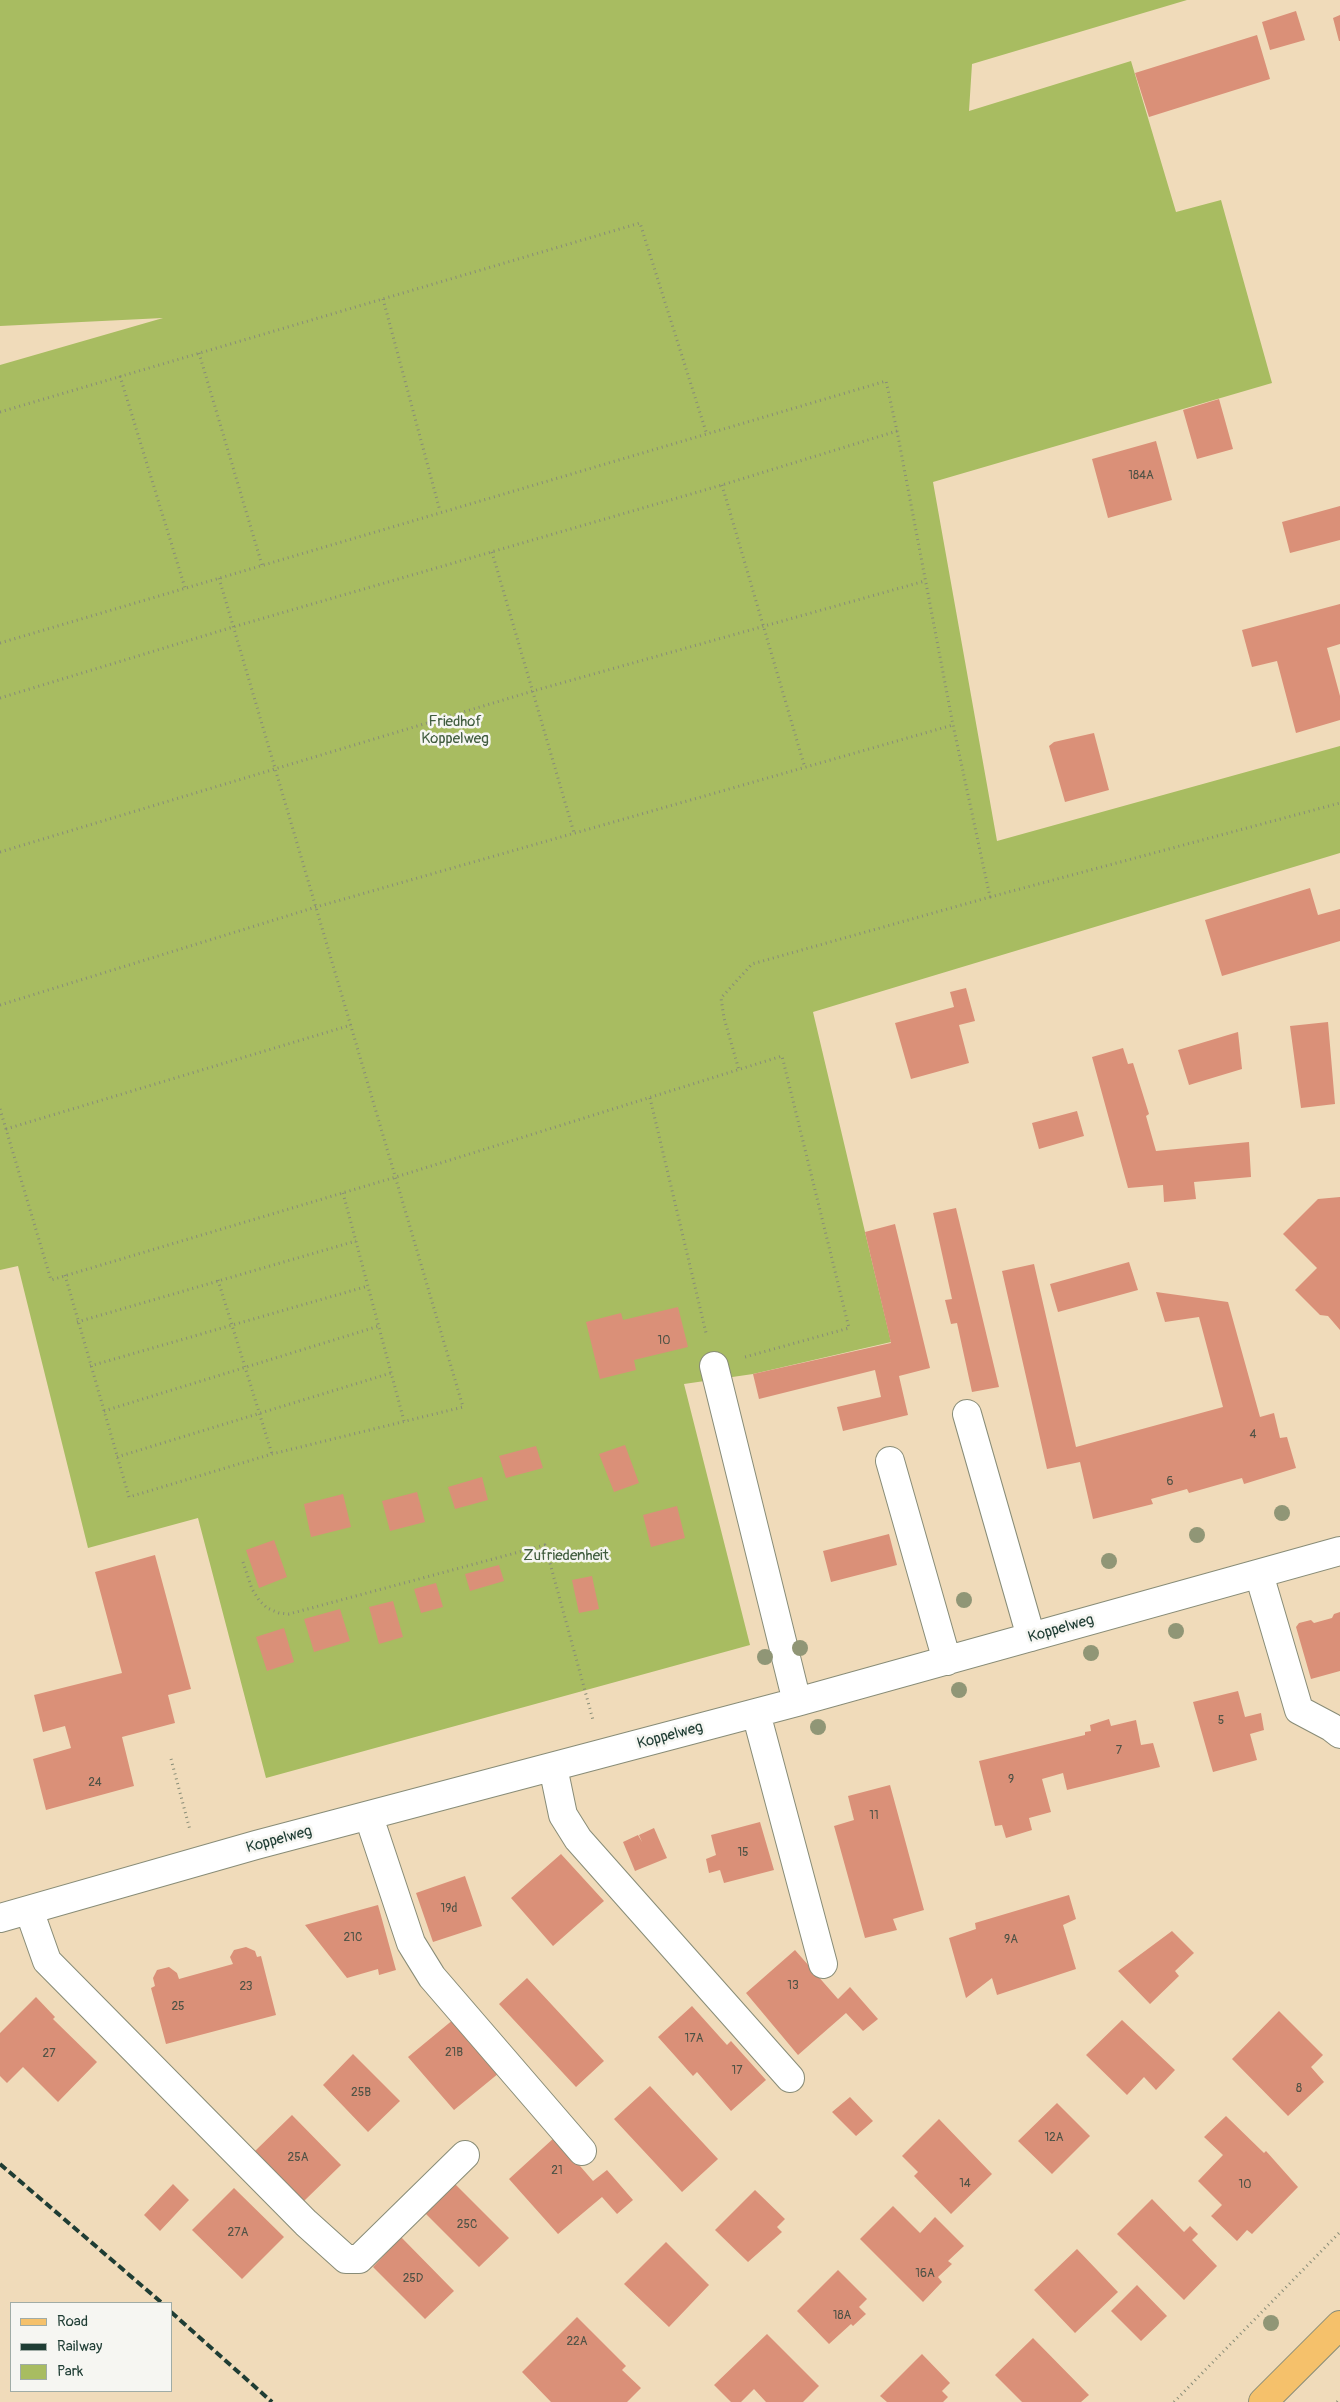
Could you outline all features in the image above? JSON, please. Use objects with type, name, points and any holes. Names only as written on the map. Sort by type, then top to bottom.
[{"type":"main road","points":[[1263,2402],[1340,2325]]},
{"type":"street","points":[[714,1366],[797,1702]]},
{"type":"street","points":[[967,1414],[1031,1637]]},
{"type":"street","points":[[890,1461],[947,1661]]},
{"type":"street","name":"Koppelweg","points":[[0,1918],[198,1862],[947,1661],[1340,1551]]},
{"type":"street","points":[[1259,1574],[1300,1710],[1340,1734]]},
{"type":"street","points":[[756,1713],[823,1964]]},
{"type":"street","points":[[553,1767],[563,1815],[578,1839],[790,2078]]},
{"type":"street","points":[[369,1817],[412,1943],[432,1977],[582,2151]]},
{"type":"street","points":[[29,1910],[47,1961],[306,2223],[346,2259],[359,2259],[464,2155]]},
{"type":"path","points":[[0,412],[640,224],[707,435]]},
{"type":"path","points":[[383,299],[440,511]]},
{"type":"path","points":[[199,353],[262,565]]},
{"type":"path","points":[[120,376],[186,588]]},
{"type":"path","points":[[0,643],[440,511],[707,435],[886,381],[953,725],[990,897]]},
{"type":"path","points":[[0,698],[233,627],[722,485],[897,431]]},
{"type":"path","points":[[722,485],[805,768]]},
{"type":"path","points":[[492,552],[574,833]]},
{"type":"path","points":[[65,1275],[129,1497],[272,1454],[463,1407],[218,578]]},
{"type":"path","points":[[0,852],[533,691],[764,628],[925,581]]},
{"type":"path","points":[[0,1005],[316,907],[953,725]]},
{"type":"path","points":[[739,1070],[724,1018],[721,998],[752,964],[1340,802]]},
{"type":"path","points":[[6,1128],[351,1025]]},
{"type":"path","points":[[0,1109],[51,1280],[396,1177],[782,1056],[849,1328],[714,1366],[650,1098]]},
{"type":"path","points":[[343,1193],[404,1422]]},
{"type":"path","points":[[77,1322],[356,1241]]},
{"type":"path","points":[[218,1280],[272,1454]]},
{"type":"path","points":[[90,1366],[368,1286]]},
{"type":"path","points":[[104,1411],[379,1326]]},
{"type":"path","points":[[117,1457],[391,1373]]},
{"type":"path","points":[[243,1562],[252,1589],[259,1600],[267,1608],[289,1614],[545,1546],[584,1691]]},
{"type":"path","points":[[171,1759],[198,1862]]},
{"type":"path","points":[[1174,2402],[1340,2232]]},
{"type":"path","points":[[1337,2402],[1340,2399]]},
{"type":"green space","name":"Friedhof Koppelweg","points":[[0,0],[1187,0],[972,64],[969,111],[1131,61],[1176,212],[1221,200],[1272,383],[933,482],[997,841],[1340,746],[1340,853],[813,1012],[891,1342],[753,1374],[684,1384],[750,1645],[266,1778],[198,1518],[88,1548],[18,1266],[0,1270],[0,365],[163,318],[0,326]]},
{"type":"building","points":[[1296,11],[1305,40],[1270,50],[1262,22]]},
{"type":"building","points":[[1340,15],[1340,41],[1339,41],[1333,18]]},
{"type":"building","points":[[1257,35],[1270,79],[1149,117],[1135,73]]},
{"type":"building","points":[[1219,399],[1233,449],[1197,459],[1183,410]]},
{"type":"building","points":[[1156,441],[1172,500],[1108,518],[1092,459]]},
{"type":"building","points":[[1340,506],[1340,540],[1290,553],[1282,522]]},
{"type":"building","points":[[1340,604],[1340,644],[1327,648],[1340,696],[1340,720],[1296,733],[1277,661],[1252,667],[1242,630]]},
{"type":"building","points":[[1094,733],[1109,790],[1065,802],[1049,746],[1054,742]]},
{"type":"building","points":[[1310,888],[1318,915],[1340,909],[1340,941],[1222,976],[1205,920]]},
{"type":"building","points":[[966,988],[975,1021],[959,1025],[969,1063],[911,1079],[895,1023],[954,1007],[950,992]]},
{"type":"building","points":[[1328,1022],[1335,1104],[1301,1108],[1290,1026]]},
{"type":"building","points":[[1238,1032],[1242,1069],[1189,1085],[1178,1050]]},
{"type":"building","points":[[1123,1048],[1128,1064],[1133,1063],[1149,1114],[1146,1116],[1156,1151],[1249,1142],[1251,1177],[1194,1182],[1196,1199],[1164,1202],[1163,1185],[1128,1188],[1092,1057]]},
{"type":"building","points":[[1077,1111],[1084,1136],[1039,1149],[1032,1123]]},
{"type":"building","points":[[1340,1197],[1340,1330],[1328,1316],[1320,1315],[1295,1290],[1317,1268],[1283,1234],[1318,1199]]},
{"type":"building","points":[[956,1208],[999,1387],[972,1392],[957,1323],[951,1324],[945,1300],[952,1299],[933,1213]]},
{"type":"building","points":[[895,1224],[930,1368],[899,1376],[908,1415],[843,1431],[837,1407],[881,1397],[875,1370],[759,1399],[753,1374],[891,1343],[865,1232]]},
{"type":"building","points":[[1129,1262],[1138,1290],[1058,1312],[1050,1284]]},
{"type":"building","points":[[1034,1264],[1076,1447],[1223,1407],[1199,1317],[1165,1322],[1156,1292],[1228,1302],[1260,1417],[1274,1413],[1280,1438],[1287,1437],[1296,1468],[1244,1484],[1242,1478],[1189,1493],[1187,1489],[1151,1499],[1153,1504],[1093,1519],[1080,1462],[1047,1469],[1002,1271]]},
{"type":"building","points":[[678,1307],[688,1347],[634,1360],[636,1370],[600,1379],[586,1322],[621,1313],[623,1320]]},
{"type":"building","points":[[625,1445],[639,1483],[614,1492],[599,1454]]},
{"type":"building","points":[[536,1446],[543,1468],[506,1478],[499,1456]]},
{"type":"building","points":[[482,1477],[488,1500],[455,1509],[448,1487]]},
{"type":"building","points":[[417,1492],[425,1522],[390,1531],[382,1501]]},
{"type":"building","points":[[343,1494],[351,1527],[311,1537],[304,1504]]},
{"type":"building","points":[[677,1506],[685,1538],[651,1547],[643,1515]]},
{"type":"building","points":[[889,1534],[897,1565],[831,1582],[823,1551]]},
{"type":"building","points":[[274,1540],[287,1577],[259,1588],[246,1550]]},
{"type":"building","points":[[155,1555],[191,1689],[168,1695],[175,1723],[122,1737],[134,1786],[46,1810],[33,1759],[71,1748],[65,1726],[43,1732],[34,1695],[122,1673],[95,1572]]},
{"type":"building","points":[[499,1565],[504,1581],[470,1591],[465,1574]]},
{"type":"building","points":[[592,1576],[599,1609],[579,1613],[572,1580]]},
{"type":"building","points":[[436,1583],[443,1607],[421,1613],[414,1589]]},
{"type":"building","points":[[393,1601],[403,1637],[379,1644],[369,1607]]},
{"type":"building","points":[[340,1609],[350,1641],[314,1652],[304,1619]]},
{"type":"building","points":[[1340,1612],[1340,1671],[1311,1679],[1296,1627],[1299,1623],[1311,1620],[1314,1623],[1332,1618],[1334,1614]]},
{"type":"building","points":[[284,1628],[294,1662],[267,1671],[256,1637]]},
{"type":"building","points":[[1238,1691],[1245,1717],[1261,1713],[1264,1730],[1250,1734],[1257,1760],[1213,1772],[1193,1702]]},
{"type":"building","points":[[1109,1719],[1111,1726],[1136,1720],[1141,1745],[1153,1743],[1160,1767],[1067,1790],[1063,1773],[1042,1779],[1051,1812],[1029,1818],[1032,1830],[1006,1838],[1002,1825],[995,1826],[979,1761],[1085,1735],[1085,1732],[1091,1731],[1090,1725]]},
{"type":"building","points":[[890,1785],[924,1910],[893,1919],[897,1930],[865,1938],[834,1826],[854,1820],[848,1796]]},
{"type":"building","points":[[760,1822],[774,1870],[724,1883],[720,1870],[709,1873],[706,1859],[716,1855],[711,1835]]},
{"type":"building","points":[[654,1828],[667,1858],[635,1871],[623,1842],[638,1835],[642,1842],[639,1835]]},
{"type":"building","points":[[561,1854],[604,1901],[553,1946],[511,1898]]},
{"type":"building","points":[[465,1876],[482,1926],[433,1942],[416,1893]]},
{"type":"building","points":[[1069,1895],[1076,1919],[1063,1925],[1076,1969],[997,1995],[992,1978],[966,1998],[949,1938],[976,1929],[975,1923]]},
{"type":"building","points":[[378,1905],[396,1970],[379,1975],[378,1969],[347,1978],[305,1925]]},
{"type":"building","points":[[1172,1931],[1194,1953],[1175,1971],[1179,1976],[1150,2004],[1118,1971]]},
{"type":"building","points":[[246,1947],[255,1951],[257,1957],[261,1956],[276,2015],[166,2044],[151,1988],[155,1986],[153,1978],[157,1970],[169,1967],[177,1973],[179,1979],[233,1964],[230,1957],[234,1950]]},
{"type":"building","points":[[795,1950],[838,1999],[850,1987],[878,2019],[863,2031],[846,2013],[798,2055],[746,1993]]},
{"type":"building","points":[[527,1978],[604,2061],[576,2087],[499,2004]]},
{"type":"building","points":[[36,1997],[55,2017],[53,2019],[97,2062],[58,2102],[23,2067],[7,2083],[0,2076],[0,2033]]},
{"type":"building","points":[[692,2006],[727,2045],[731,2041],[766,2080],[731,2111],[697,2072],[693,2076],[658,2037]]},
{"type":"building","points":[[1279,2011],[1323,2055],[1311,2067],[1324,2082],[1288,2116],[1232,2059]]},
{"type":"building","points":[[454,2019],[499,2073],[454,2110],[408,2057]]},
{"type":"building","points":[[1122,2020],[1175,2070],[1156,2090],[1144,2077],[1127,2095],[1086,2055]]},
{"type":"building","points":[[353,2054],[400,2101],[368,2132],[323,2085]]},
{"type":"building","points":[[650,2086],[718,2159],[682,2192],[614,2119]]},
{"type":"building","points":[[850,2097],[873,2121],[856,2136],[832,2112]]},
{"type":"building","points":[[1057,2103],[1090,2136],[1052,2174],[1018,2141]]},
{"type":"building","points":[[292,2115],[341,2165],[304,2201],[255,2151]]},
{"type":"building","points":[[1226,2116],[1264,2153],[1266,2151],[1298,2187],[1252,2234],[1247,2230],[1237,2241],[1211,2216],[1222,2205],[1198,2181],[1223,2155],[1204,2137]]},
{"type":"building","points":[[939,2119],[992,2174],[951,2214],[914,2176],[918,2172],[902,2156]]},
{"type":"building","points":[[555,2137],[593,2181],[607,2170],[633,2200],[617,2214],[602,2197],[558,2234],[509,2179]]},
{"type":"building","points":[[173,2184],[189,2200],[160,2231],[144,2215]]},
{"type":"building","points":[[455,2184],[509,2238],[479,2267],[425,2213]]},
{"type":"building","points":[[234,2188],[284,2237],[242,2279],[192,2230]]},
{"type":"building","points":[[755,2190],[785,2219],[777,2227],[782,2232],[748,2262],[715,2230]]},
{"type":"building","points":[[1152,2199],[1184,2232],[1190,2226],[1198,2234],[1192,2240],[1217,2266],[1184,2300],[1117,2234]]},
{"type":"building","points":[[893,2206],[920,2233],[935,2217],[964,2246],[948,2261],[952,2264],[938,2277],[942,2282],[923,2302],[860,2239]]},
{"type":"building","points":[[401,2237],[454,2291],[425,2319],[373,2267]]},
{"type":"building","points":[[666,2242],[709,2285],[669,2327],[624,2284]]},
{"type":"building","points":[[1077,2249],[1118,2292],[1075,2333],[1034,2290]]},
{"type":"building","points":[[838,2270],[867,2299],[859,2307],[866,2314],[853,2326],[851,2324],[829,2344],[797,2311]]},
{"type":"building","points":[[1137,2285],[1167,2316],[1141,2341],[1111,2311]]},
{"type":"building","points":[[577,2317],[626,2366],[622,2370],[641,2388],[627,2402],[551,2402],[522,2372]]},
{"type":"building","points":[[767,2334],[819,2386],[803,2402],[766,2402],[754,2389],[741,2402],[731,2402],[714,2385]]},
{"type":"building","points":[[1033,2338],[1089,2395],[1081,2402],[1022,2402],[995,2375]]},
{"type":"building","points":[[922,2354],[950,2383],[942,2391],[948,2397],[943,2402],[887,2402],[880,2396]]},
{"type":"railway","points":[[0,2164],[161,2302]]},
{"type":"railway","points":[[172,2313],[272,2402]]},
{"type":"park label","name":"Zufriedenheit","points":[[566,1556]]}]
